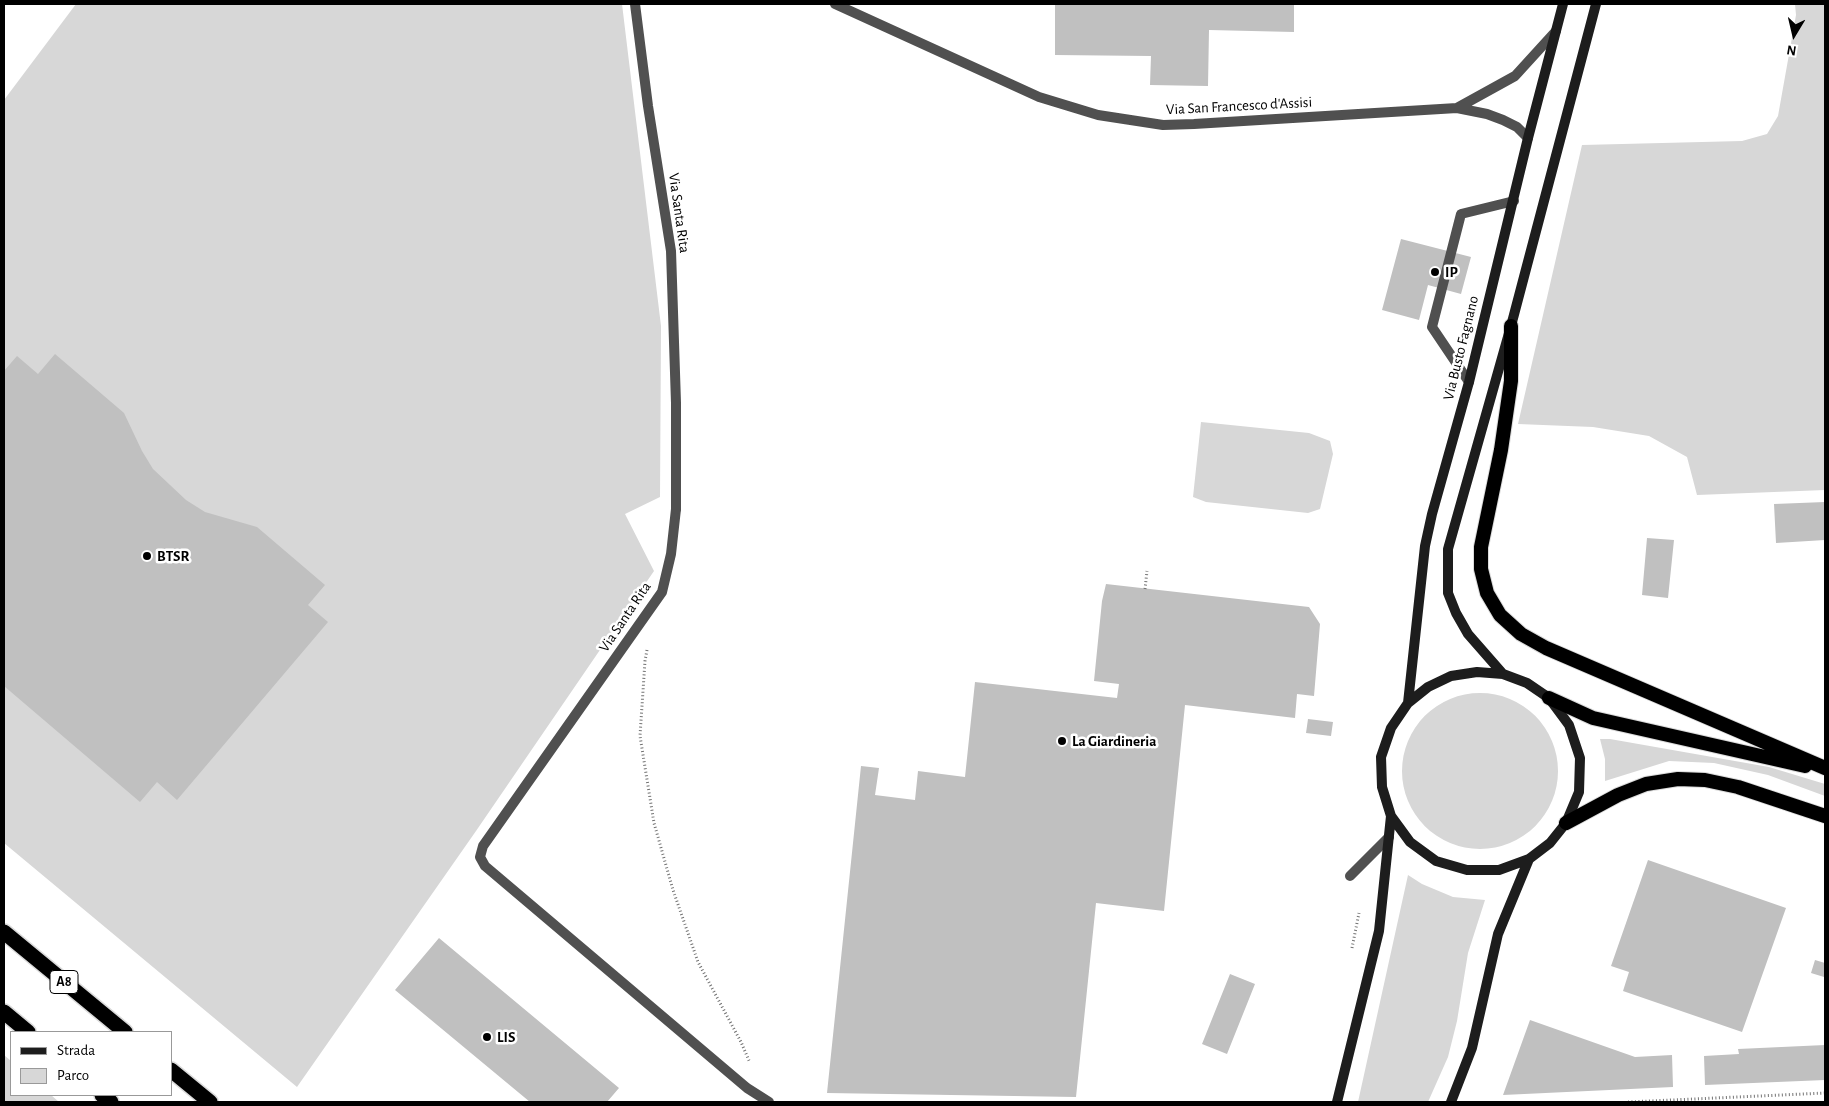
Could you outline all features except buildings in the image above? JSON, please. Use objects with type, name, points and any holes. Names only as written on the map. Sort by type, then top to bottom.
[{"type":"highway","points":[[1511,326],[1511,381],[1501,450],[1481,547],[1481,569],[1487,593],[1500,615],[1521,634],[1546,648],[1825,769]]},
{"type":"highway","points":[[1548,698],[1592,718],[1825,769]]},
{"type":"highway","points":[[1566,823],[1618,795],[1646,784],[1678,779],[1705,780],[1738,787],[1825,816]]},
{"type":"highway","name":"A8","points":[[4,932],[124,1031]]},
{"type":"highway","points":[[4,1012],[27,1031]]},
{"type":"highway","points":[[172,1071],[210,1102]]},
{"type":"main road","name":"Via Busto Fagnano","points":[[1408,703],[1425,546],[1469,382],[1528,138],[1563,4]]},
{"type":"main road","points":[[1503,674],[1468,634],[1456,612],[1448,593],[1448,549],[1511,326],[1596,4]]},
{"type":"main road","points":[[1477,672],[1503,674],[1527,683],[1548,698],[1569,725],[1580,758],[1579,792],[1566,823],[1550,843],[1529,859],[1499,870],[1467,870],[1436,861],[1410,842],[1391,816],[1382,787],[1382,757],[1390,728],[1408,703],[1428,687],[1451,676],[1477,672]]},
{"type":"main road","points":[[1337,1102],[1379,931],[1391,816]]},
{"type":"main road","points":[[1451,1102],[1472,1048],[1498,934],[1529,859]]},
{"type":"street","name":"Via Santa Rita","points":[[636,4],[648,106],[671,251],[676,403],[676,509],[670,554],[662,592],[483,846],[480,858],[485,866],[747,1088],[769,1102]]},
{"type":"street","name":"Via San Francesco d'Assisi","points":[[835,4],[1039,97],[1098,115],[1163,125],[1457,108],[1488,114],[1503,120],[1517,127],[1528,138]]},
{"type":"street","name":"Via San Francesco d'Assisi","points":[[1457,108],[1515,76],[1556,32]]},
{"type":"street","points":[[1469,382],[1432,327],[1461,214],[1514,200]]},
{"type":"street","points":[[1350,876],[1389,837]]},
{"type":"path","points":[[1145,589],[1147,572]]},
{"type":"path","points":[[649,644],[645,661],[640,736],[654,823],[673,890],[698,962],[741,1042],[751,1066]]},
{"type":"path","points":[[1628,1102],[1825,1093]]},
{"type":"green space","points":[[76,4],[622,4],[661,326],[660,497],[625,514],[654,571],[476,831],[297,1087],[4,843],[4,100]]},
{"type":"green space","points":[[1795,4],[1825,4],[1825,490],[1697,495],[1687,457],[1649,436],[1593,427],[1518,424],[1582,145],[1742,141],[1767,134],[1778,116],[1796,15]]},
{"type":"green space","points":[[1201,422],[1309,433],[1330,441],[1333,454],[1320,509],[1308,513],[1206,502],[1193,497]]},
{"type":"green space","points":[[1472,693],[1488,693],[1503,696],[1517,702],[1530,710],[1541,721],[1555,748],[1558,771],[1557,786],[1549,808],[1541,821],[1530,832],[1503,846],[1488,849],[1472,849],[1457,846],[1443,840],[1430,832],[1419,821],[1405,794],[1402,779],[1402,763],[1405,748],[1411,734],[1419,721],[1430,710],[1457,696]]},
{"type":"green space","points":[[1600,739],[1610,739],[1769,767],[1825,784],[1825,796],[1768,775],[1714,763],[1669,761],[1605,781],[1605,759]]},
{"type":"green space","points":[[1408,875],[1422,884],[1453,897],[1485,900],[1468,953],[1457,1021],[1448,1057],[1428,1102],[1358,1102]]},
{"type":"green space","points":[[4,1055],[10,1060],[10,1096],[52,1096],[59,1102],[4,1102]]},
{"type":"place","name":"IP","points":[[1435,272]]},
{"type":"place","name":"BTSR","points":[[147,556]]},
{"type":"place","name":"La Giardineria","points":[[1062,741]]},
{"type":"place","name":"LIS","points":[[487,1037]]}]
